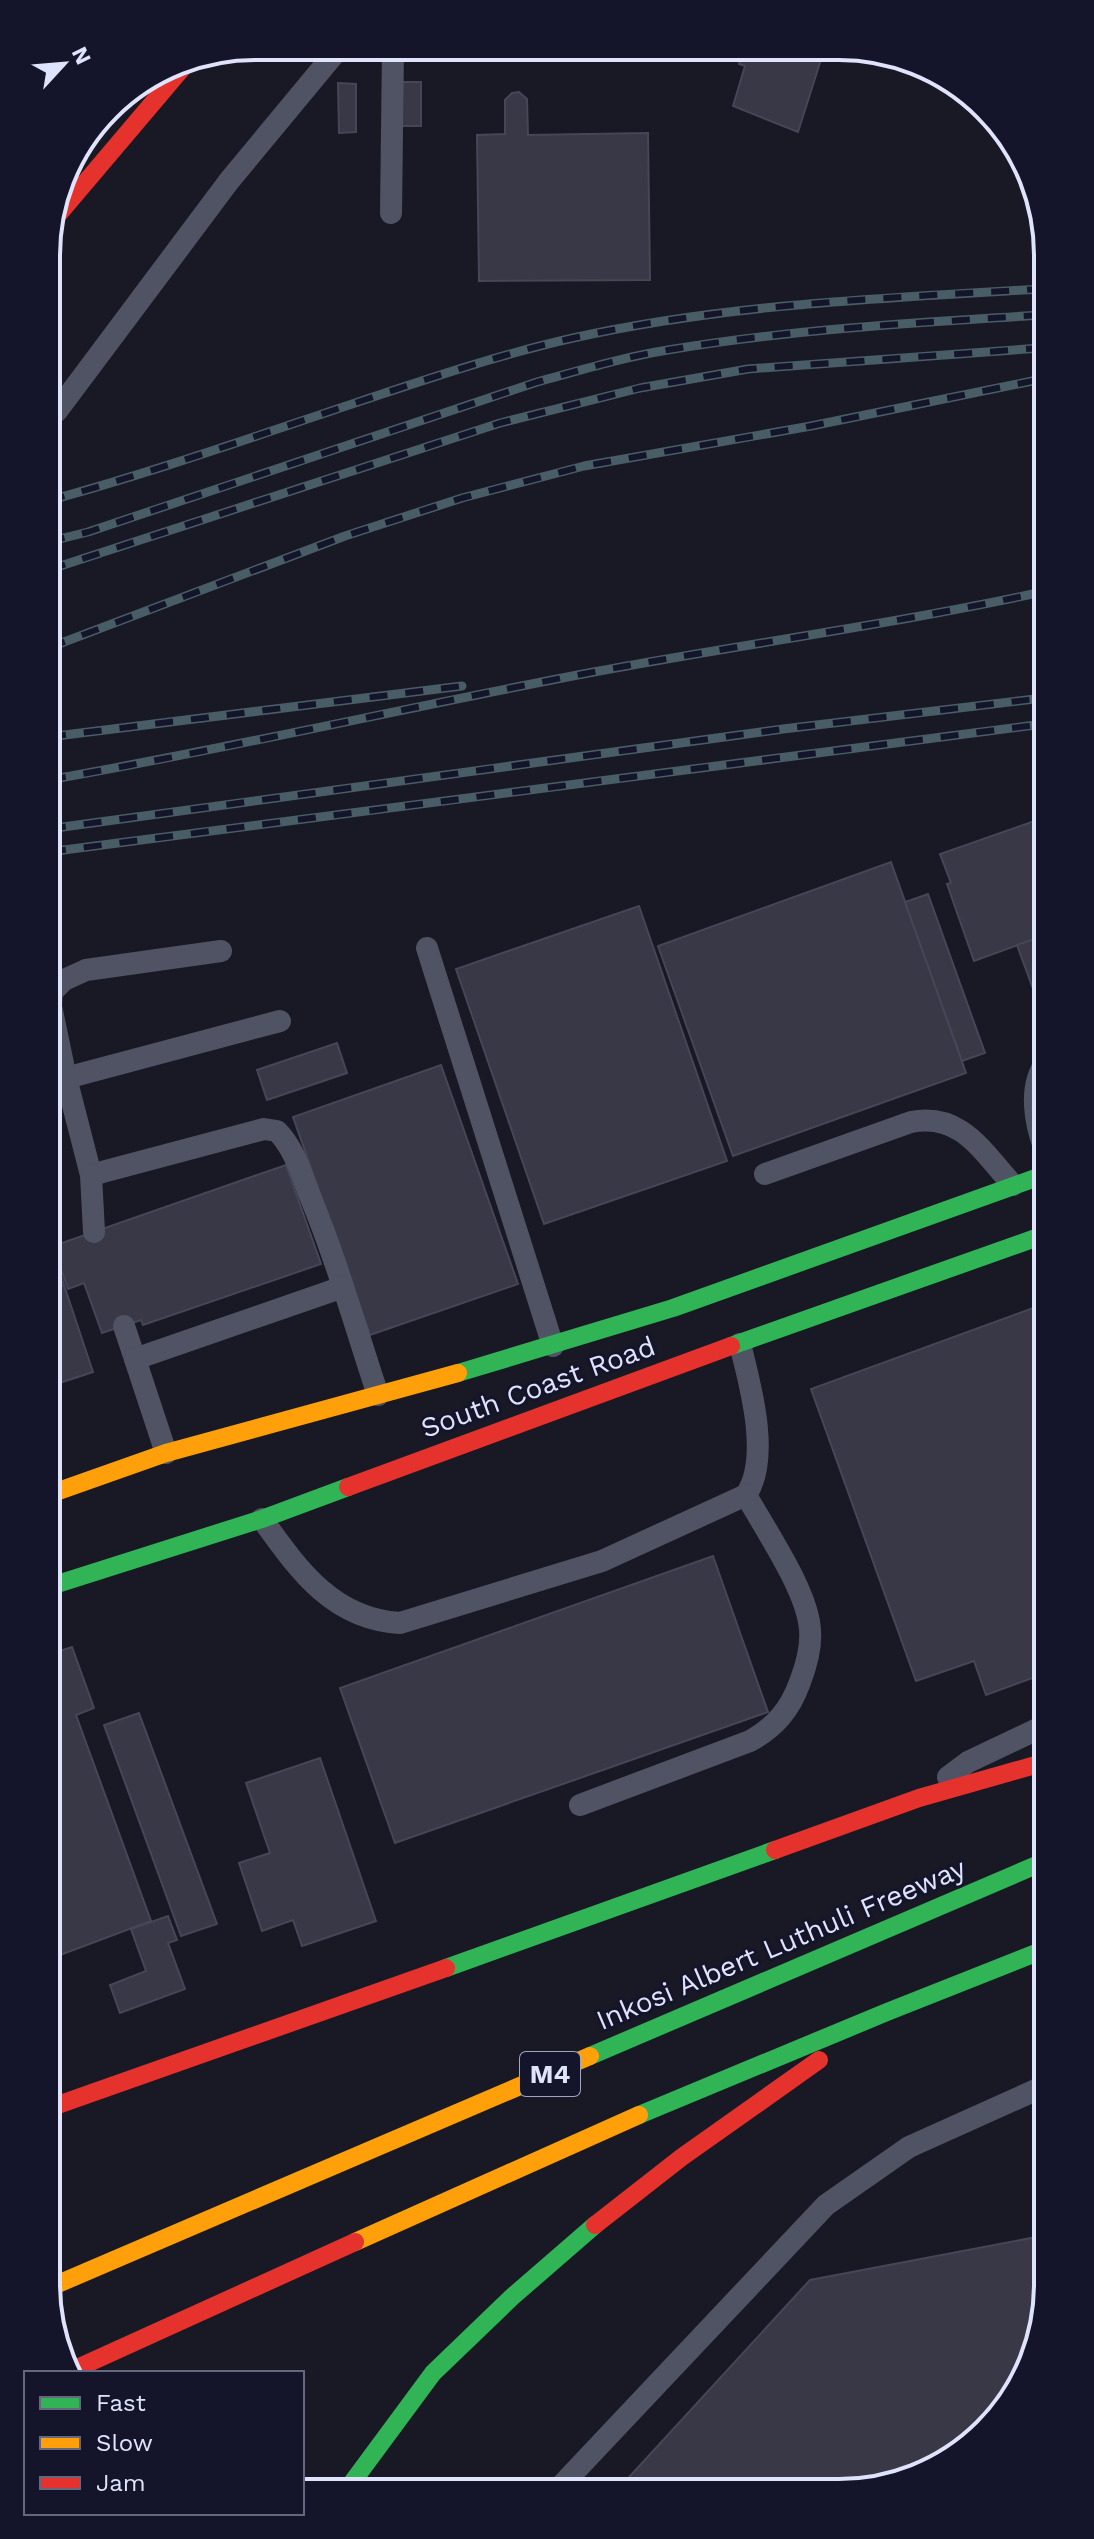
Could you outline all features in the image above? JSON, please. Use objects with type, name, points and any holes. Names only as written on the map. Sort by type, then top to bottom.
[{"type":"main road","points":[[67,204],[174,78]]},
{"type":"main road","name":"South Coast Road","points":[[60,1490],[166,1453],[273,1422],[378,1395],[443,1385],[553,1346],[675,1315],[1034,1178]]},
{"type":"main road","name":"South Coast Road","points":[[60,1583],[262,1519],[458,1439],[689,1354],[740,1344],[1034,1239]]},
{"type":"main road","points":[[60,2104],[671,1889],[919,1798],[1034,1765]]},
{"type":"main road","name":"Inkosi Albert Luthuli Freeway","points":[[60,2283],[1034,1866]]},
{"type":"main road","name":"M4","points":[[79,2367],[594,2134],[1034,1954]]},
{"type":"main road","points":[[355,2479],[433,2373],[512,2297],[587,2232],[682,2157],[887,2012]]},
{"type":"lane","points":[[60,407],[229,181],[329,60]]},
{"type":"lane","points":[[391,213],[393,60]]},
{"type":"lane","points":[[427,948],[553,1346]]},
{"type":"lane","points":[[60,982],[86,970],[221,951]]},
{"type":"lane","points":[[66,1078],[280,1021]]},
{"type":"lane","points":[[60,1049],[91,1175],[94,1232]]},
{"type":"lane","points":[[765,1174],[911,1122],[932,1120],[948,1123],[966,1133],[1013,1185]]},
{"type":"lane","points":[[91,1175],[264,1129],[277,1131],[298,1165],[323,1228],[378,1395]]},
{"type":"lane","points":[[135,1359],[343,1287]]},
{"type":"lane","points":[[124,1326],[166,1453]]},
{"type":"lane","points":[[262,1519],[296,1566],[320,1590],[368,1619],[400,1623],[602,1561],[746,1495],[755,1479],[757,1446],[750,1389],[740,1344]]},
{"type":"lane","points":[[580,1805],[750,1741],[784,1715],[809,1655],[809,1621],[784,1563],[746,1495]]},
{"type":"lane","points":[[919,1798],[968,1762],[1034,1731]]},
{"type":"lane","points":[[567,2479],[826,2205],[909,2147],[1034,2091]]},
{"type":"building","points":[[741,60],[821,60],[798,132],[733,106],[745,66],[739,64]]},
{"type":"building","points":[[401,82],[421,82],[421,126],[400,126]]},
{"type":"building","points":[[338,83],[356,84],[356,132],[339,133]]},
{"type":"building","points":[[519,92],[527,99],[528,135],[648,133],[650,280],[479,281],[477,135],[505,134],[505,100],[512,93]]},
{"type":"building","points":[[1034,821],[1034,939],[974,961],[947,884],[951,883],[940,854]]},
{"type":"building","points":[[891,862],[966,1073],[733,1156],[658,946]]},
{"type":"building","points":[[928,894],[985,1053],[962,1061],[905,902]]},
{"type":"building","points":[[639,906],[727,1161],[544,1224],[456,969]]},
{"type":"building","points":[[1034,939],[1034,992],[1017,945]]},
{"type":"building","points":[[337,1043],[347,1073],[267,1100],[257,1070]]},
{"type":"building","points":[[441,1065],[518,1284],[370,1335],[293,1117]]},
{"type":"building","points":[[286,1165],[321,1264],[143,1325],[141,1320],[102,1333],[84,1283],[68,1289],[60,1266],[60,1244]]},
{"type":"building","points":[[64,1285],[93,1372],[60,1383],[60,1286]]},
{"type":"building","points":[[1034,1308],[1034,1677],[986,1695],[974,1661],[916,1681],[811,1389]]},
{"type":"building","points":[[713,1556],[768,1712],[395,1843],[340,1688]]},
{"type":"building","points":[[72,1647],[94,1708],[76,1715],[151,1921],[60,1955],[60,1651]]},
{"type":"building","points":[[139,1713],[217,1924],[181,1936],[104,1725]]},
{"type":"building","points":[[320,1758],[376,1921],[302,1946],[293,1920],[262,1931],[239,1863],[270,1853],[246,1783]]},
{"type":"building","points":[[168,1916],[177,1940],[168,1943],[185,1989],[120,2013],[110,1985],[146,1971],[131,1929]]},
{"type":"building","points":[[1034,2237],[1034,2297],[1019,2359],[1008,2382],[986,2413],[968,2431],[937,2453],[890,2472],[865,2477],[627,2479],[810,2280]]},
{"type":"railway","points":[[60,497],[167,466],[468,366],[573,338],[747,310],[865,299],[1034,289]]},
{"type":"railway","points":[[60,539],[537,382],[635,356],[808,332],[1034,315]]},
{"type":"railway","points":[[60,566],[500,423],[640,388],[748,369],[1034,349]]},
{"type":"railway","points":[[60,643],[345,536],[462,498],[584,466],[811,426],[1034,381]]},
{"type":"railway","points":[[60,778],[583,674],[928,615],[1034,594]]},
{"type":"railway","points":[[60,736],[462,686]]},
{"type":"railway","points":[[60,827],[783,729],[1034,699]]},
{"type":"railway","points":[[60,850],[1034,725]]},
{"type":"traffic: fast","points":[[458,1373],[673,1308],[1034,1179]]},
{"type":"traffic: fast","points":[[731,1346],[1034,1239]]},
{"type":"traffic: fast","points":[[60,1583],[262,1519],[348,1487]]},
{"type":"traffic: fast","points":[[446,1968],[775,1850]]},
{"type":"traffic: fast","points":[[590,2056],[1034,1866]]},
{"type":"traffic: fast","points":[[639,2115],[1034,1954]]},
{"type":"traffic: fast","points":[[355,2479],[433,2373],[512,2297],[595,2225]]},
{"type":"traffic: slow","points":[[60,1490],[166,1453],[458,1373]]},
{"type":"traffic: slow","points":[[60,2283],[590,2056]]},
{"type":"traffic: slow","points":[[355,2242],[639,2115]]},
{"type":"traffic: jam","points":[[67,204],[174,78]]},
{"type":"traffic: jam","points":[[348,1487],[731,1346]]},
{"type":"traffic: jam","points":[[775,1850],[919,1798],[1034,1765]]},
{"type":"traffic: jam","points":[[60,2104],[446,1968]]},
{"type":"traffic: jam","points":[[595,2225],[682,2157],[819,2060]]},
{"type":"traffic: jam","points":[[79,2367],[355,2242]]}]
